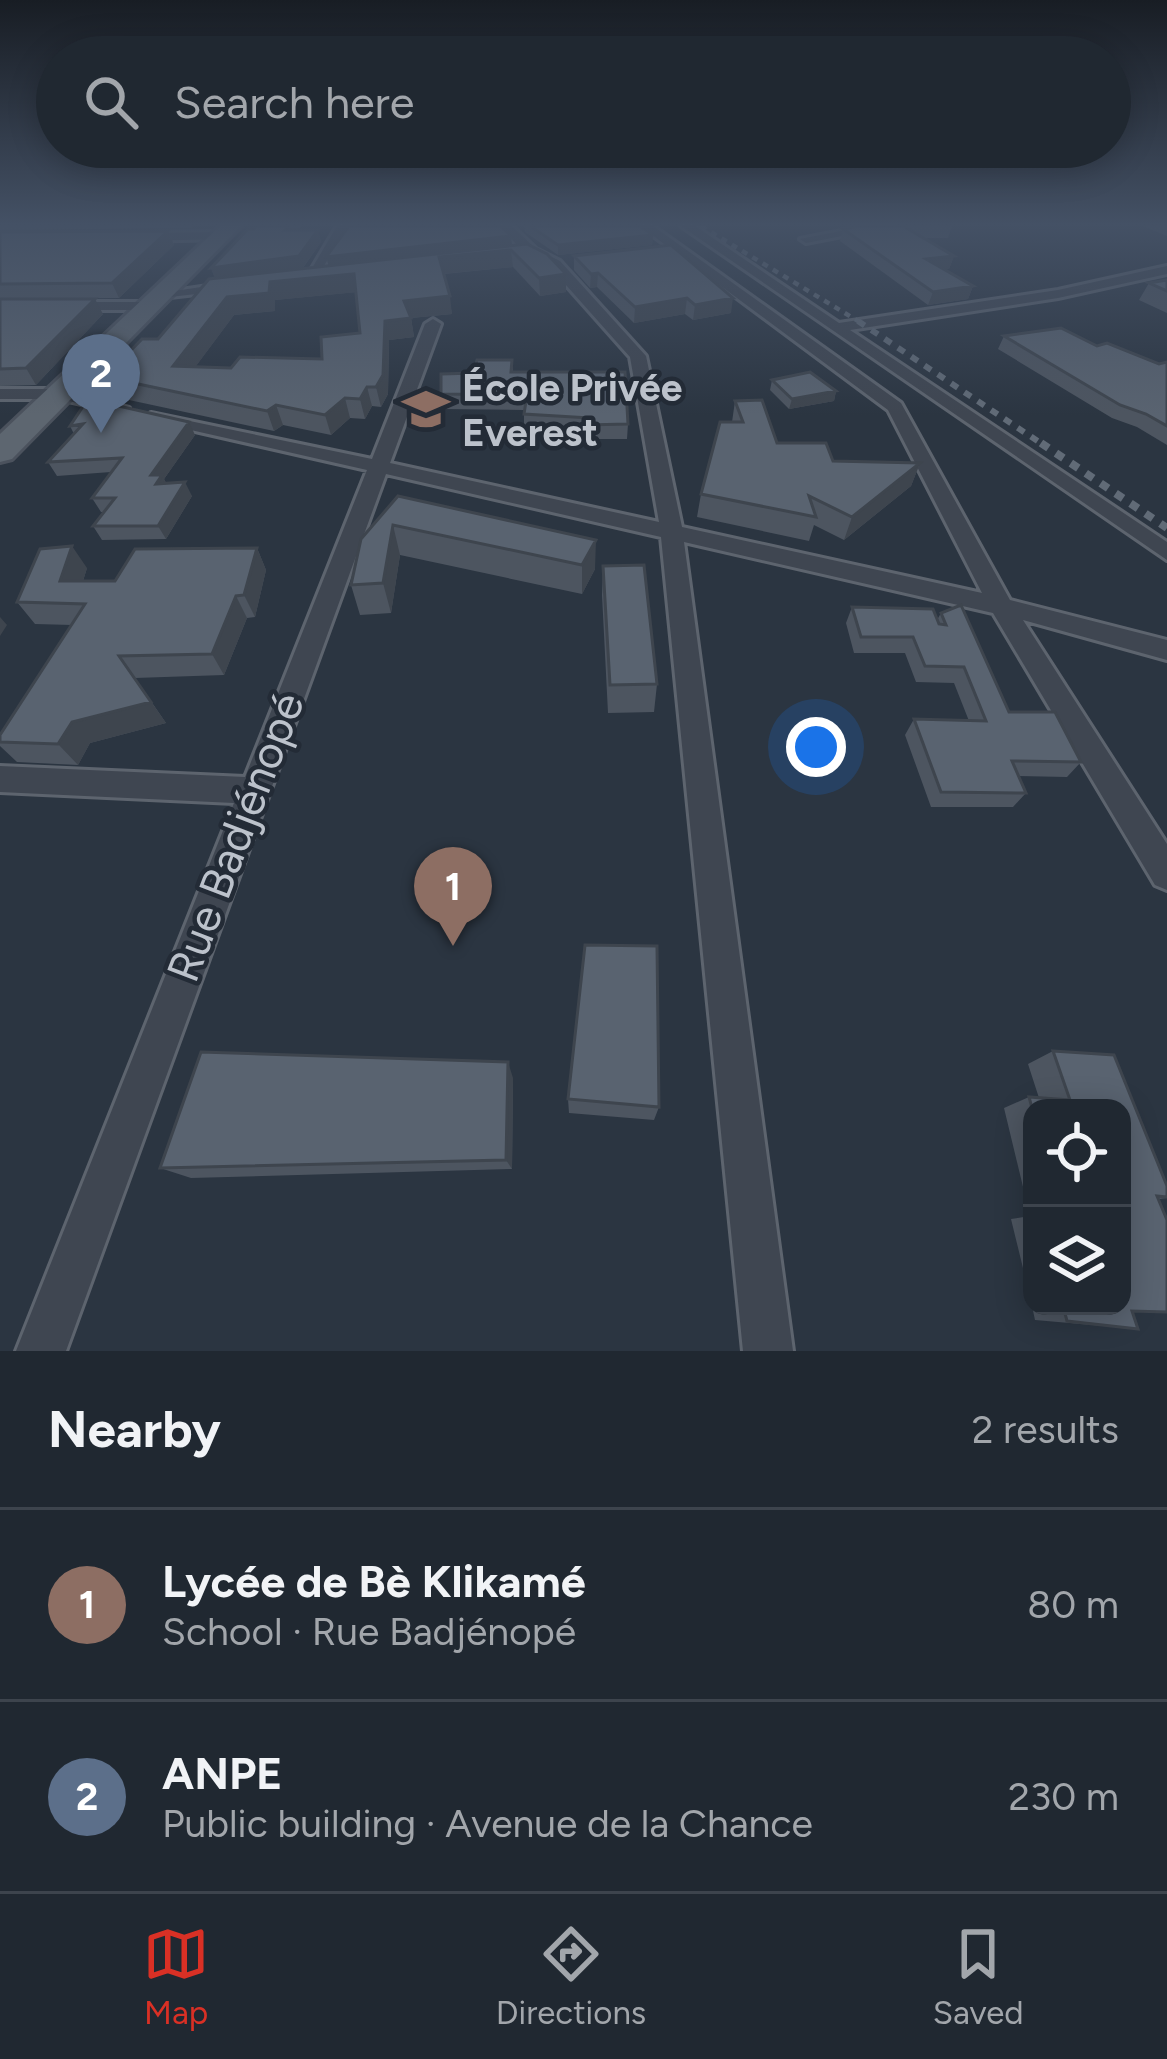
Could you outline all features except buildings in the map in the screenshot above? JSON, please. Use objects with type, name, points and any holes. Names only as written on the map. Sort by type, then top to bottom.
[{"type":"main road","points":[[0,452],[166,289]]},
{"type":"street","points":[[0,306],[155,300],[217,289]]},
{"type":"street","points":[[572,289],[638,356],[672,533],[768,1351]]},
{"type":"street","points":[[724,289],[896,407],[1000,606],[1167,874]]},
{"type":"street","points":[[778,289],[1167,553]]},
{"type":"street","points":[[834,328],[1080,289]]},
{"type":"street","name":"Rue Badjénopé","points":[[41,1351],[433,324]]},
{"type":"street","points":[[0,394],[60,394],[1000,606],[1167,650]]},
{"type":"street","points":[[0,778],[252,791]]},
{"type":"railway","points":[[805,289],[863,324]]},
{"type":"railway","points":[[858,321],[1045,446]]},
{"type":"railway","points":[[1041,443],[1167,528]]},
{"type":"place","name":"École Privée Everest","points":[[426,409]]},
{"type":"place","name":"ANPE","points":[[101,433]]},
{"type":"place","name":"Lycée de Bè Klikamé","points":[[453,946]]}]
